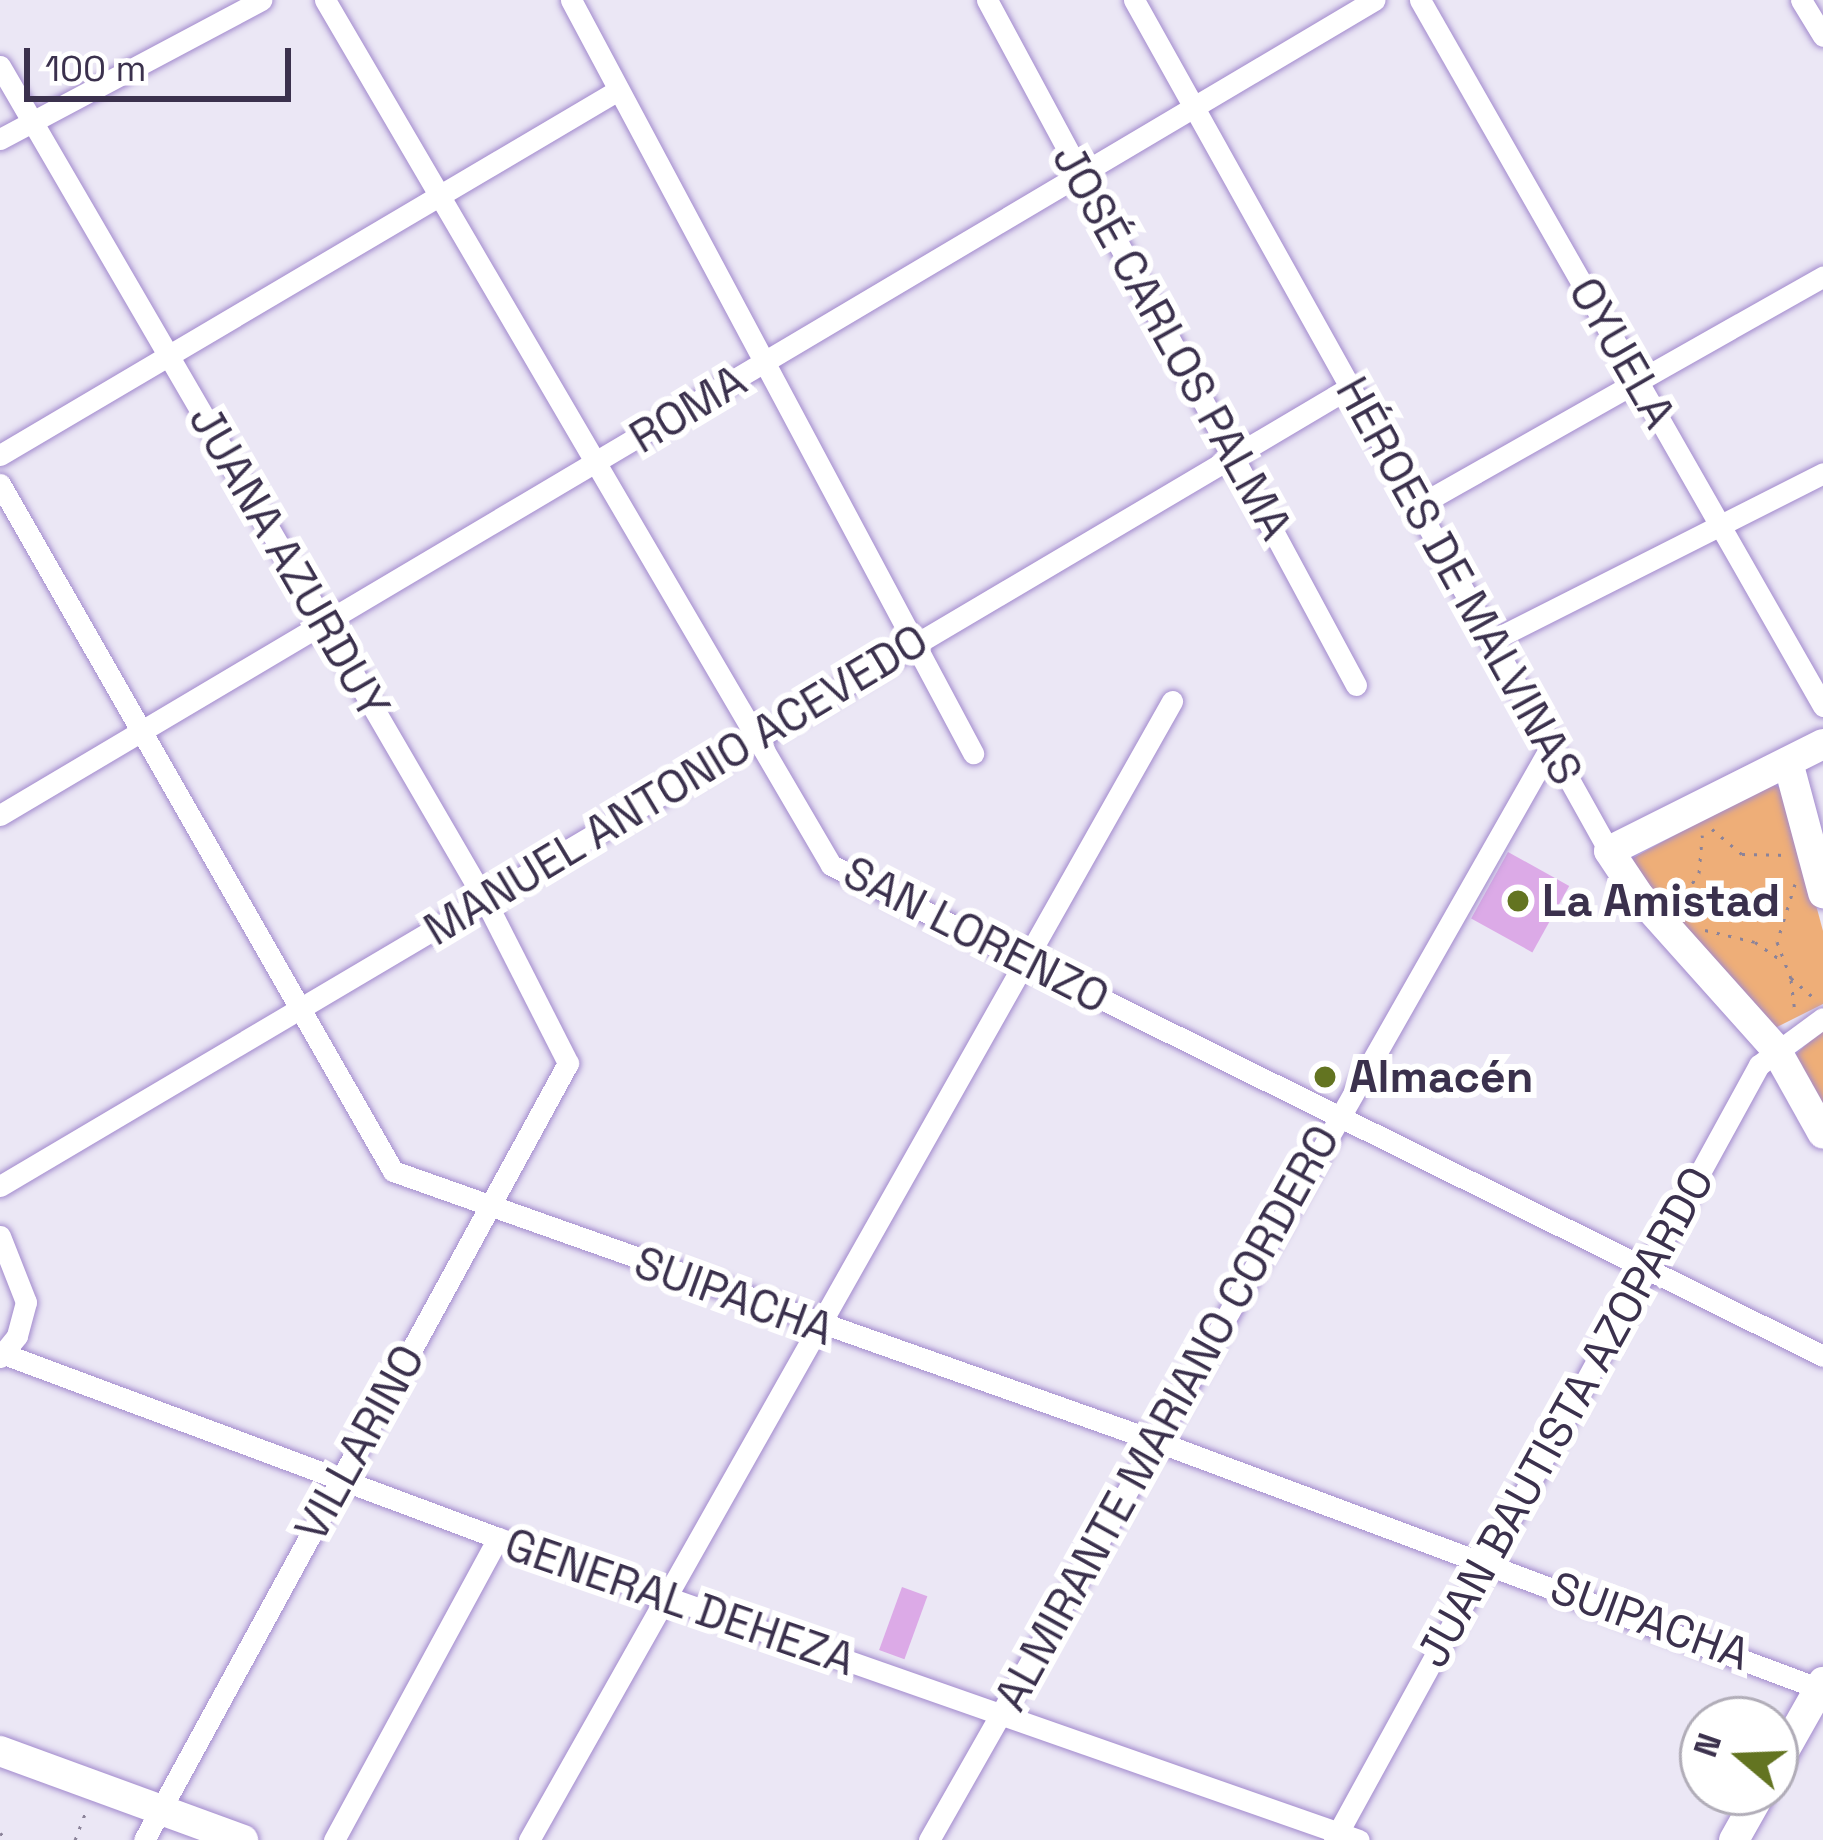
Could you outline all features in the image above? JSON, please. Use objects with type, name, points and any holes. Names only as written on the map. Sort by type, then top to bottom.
[{"type":"street","points":[[0,139],[262,0]]},
{"type":"street","name":"SAN LORENZO","points":[[325,0],[592,466],[831,865],[1823,1356]]},
{"type":"street","points":[[571,0],[614,92],[765,362],[973,753]]},
{"type":"street","name":"JOSÉ CARLOS PALMA","points":[[987,0],[1357,685]]},
{"type":"street","name":"HÉROES DE MALVINAS","points":[[1134,0],[1609,851],[1667,928],[1775,1048],[1823,1134]]},
{"type":"street","name":"ROMA","points":[[0,815],[1374,0]]},
{"type":"street","name":"OYUELA","points":[[1420,0],[1823,706]]},
{"type":"street","points":[[1801,0],[1823,36]]},
{"type":"street","name":"JUANA AZURDUY","points":[[0,66],[485,900],[568,1063]]},
{"type":"street","points":[[0,454],[614,92]]},
{"type":"street","points":[[1419,505],[1823,276]]},
{"type":"street","name":"MANUEL ANTONIO ACEVEDO","points":[[0,1186],[1352,386]]},
{"type":"street","points":[[1493,640],[1823,473]]},
{"type":"street","name":"SUIPACHA","points":[[0,484],[382,1162],[491,1208],[819,1327],[1153,1440],[1822,1687]]},
{"type":"street","points":[[529,1840],[1172,700]]},
{"type":"street","points":[[1609,851],[1823,744]]},
{"type":"street","name":"ALMIRANTE MARIANO CORDERO","points":[[929,1840],[1551,746]]},
{"type":"street","points":[[1788,762],[1817,869]]},
{"type":"street","name":"JUAN BAUTISTA AZOPARDO","points":[[1344,1837],[1485,1561],[1644,1269],[1775,1048],[1820,1009]]},
{"type":"street","name":"VILLARINO","points":[[152,1825],[568,1063]]},
{"type":"street","points":[[0,1236],[22,1280],[24,1317],[2,1356]]},
{"type":"street","name":"GENERAL DEHEZA","points":[[2,1356],[498,1538],[1344,1837]]},
{"type":"street","points":[[334,1840],[498,1538]]},
{"type":"street","points":[[1799,1726],[1822,1687]]},
{"type":"street","points":[[0,1751],[152,1825],[243,1840]]},
{"type":"street","points":[[0,1772],[195,1840]]},
{"type":"path","points":[[1696,808],[1716,836],[1742,854],[1817,869]]},
{"type":"path","points":[[1696,808],[1703,842],[1699,873],[1667,928],[1714,931],[1780,959]]},
{"type":"path","points":[[1817,869],[1798,879],[1781,908],[1780,959],[1790,978],[1820,1009]]},
{"type":"path","points":[[1790,978],[1796,1013]]},
{"type":"path","points":[[75,1840],[88,1803]]},
{"type":"path","points":[[0,1833],[8,1840]]},
{"type":"shaded area","points":[[1770,783],[1785,790],[1823,931],[1823,1004],[1773,1029],[1633,869],[1633,858]]},
{"type":"shaded area","points":[[1823,1029],[1823,1107],[1795,1055]]},
{"type":"building","name":"La Amistad","points":[[1508,852],[1569,886],[1532,952],[1471,918]]},
{"type":"building","points":[[902,1587],[927,1596],[904,1659],[879,1650]]},
{"type":"place","name":"La Amistad","points":[[1518,901]]},
{"type":"place","name":"Almacén","points":[[1325,1077]]}]
